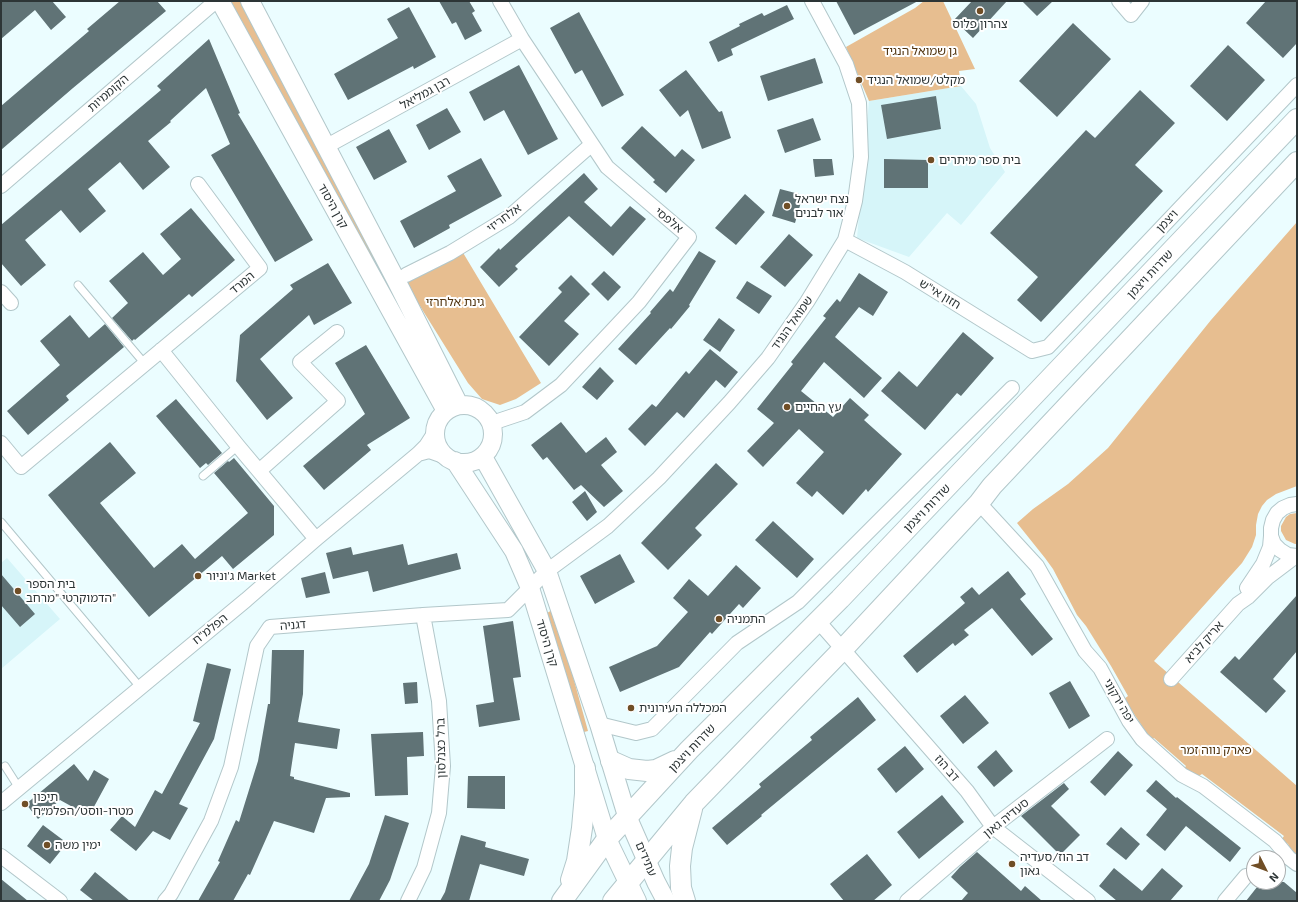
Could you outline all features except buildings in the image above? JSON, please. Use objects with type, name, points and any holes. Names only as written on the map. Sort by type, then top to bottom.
[{"type":"main road","name":"שדרות ויצמן","points":[[562,901],[607,839],[689,750],[818,621],[968,466],[1297,119]]},
{"type":"main road","points":[[613,901],[694,803],[843,649],[979,503],[998,480],[1297,162]]},
{"type":"main road","points":[[611,761],[629,769],[647,771],[666,766],[689,750]]},
{"type":"main road","points":[[562,901],[574,873],[580,847],[585,806],[585,768]]},
{"type":"main road","points":[[685,901],[681,888],[680,866],[682,848],[694,803]]},
{"type":"street","name":"הקוממיות","points":[[1,186],[216,1]]},
{"type":"street","name":"קרן היסוד","points":[[220,1],[452,408]]},
{"type":"street","name":"קרן היסוד","points":[[250,1],[396,280],[452,408]]},
{"type":"street","name":"אלפסי","points":[[492,422],[525,412],[561,385],[639,302],[690,237],[607,168],[522,39],[500,1]]},
{"type":"street","name":"שמואל הנגיד","points":[[547,571],[608,526],[659,478],[729,403],[768,358],[807,302],[845,240],[854,201],[861,157],[859,103],[846,64],[812,1]]},
{"type":"street","points":[[1119,1],[1131,15],[1142,1]]},
{"type":"street","name":"רבן גמליאל","points":[[327,146],[522,39]]},
{"type":"street","name":"ויצמן","points":[[1032,351],[1048,347],[1297,85]]},
{"type":"street","name":"אלחריזי","points":[[406,275],[450,253],[509,217],[591,145]]},
{"type":"street","name":"המרד","points":[[1,443],[21,467],[260,268],[198,184]]},
{"type":"street","name":"חזון אי\"ש","points":[[845,240],[905,272],[1032,351]]},
{"type":"street","points":[[1,292],[11,303]]},
{"type":"street","points":[[259,471],[338,401],[300,362],[337,332]]},
{"type":"street","points":[[161,350],[238,446],[316,539]]},
{"type":"street","points":[[599,724],[636,733],[652,729],[737,643],[798,602],[1012,388]]},
{"type":"street","points":[[418,454],[429,451],[450,459],[464,463],[483,457],[489,450],[493,441],[494,432],[492,422],[482,410],[467,404],[452,408],[440,417],[435,432],[436,442],[440,450],[450,459]]},
{"type":"street","name":"הפלמ\"ח","points":[[1,803],[246,600],[316,539],[418,454],[426,446],[435,432]]},
{"type":"street","name":"קרן היסוד","points":[[483,457],[547,571],[599,724],[627,816]]},
{"type":"street","name":"קרן היסוד","points":[[450,459],[514,550],[530,588],[607,839]]},
{"type":"street","name":"יפה ירקוני","points":[[979,503],[1037,566],[1085,651],[1100,668],[1129,722],[1142,739],[1182,775],[1203,786],[1275,841],[1289,858],[1297,864]]},
{"type":"street","name":"אריק לביא","points":[[1238,604],[1243,592],[1254,579],[1263,564],[1270,547],[1271,528],[1277,513],[1283,508],[1297,504]]},
{"type":"street","points":[[1271,536],[1274,544],[1280,550],[1288,555],[1297,556]]},
{"type":"street","name":"אריק לביא","points":[[1171,679],[1238,604],[1248,597],[1267,578],[1297,556]]},
{"type":"street","name":"דגניה","points":[[165,901],[171,894],[211,821],[232,767],[257,646],[270,627],[508,610],[547,571]]},
{"type":"street","name":"ברל כצנלסון","points":[[408,901],[424,868],[438,813],[443,766],[439,700],[423,615]]},
{"type":"street","name":"דב הוז","points":[[818,621],[967,791],[994,827],[1088,901]]},
{"type":"street","name":"סעדיה גאון","points":[[908,901],[994,827],[1107,739]]},
{"type":"street","name":"עתידים","points":[[627,816],[666,901]]},
{"type":"street","name":"עתידים","points":[[607,839],[637,901]]},
{"type":"street","points":[[1,856],[60,901]]},
{"type":"street","points":[[1225,901],[1246,876]]},
{"type":"lane","points":[[78,285],[145,364]]},
{"type":"lane","points":[[203,476],[238,446]]},
{"type":"lane","points":[[1,522],[140,687]]},
{"type":"lane","points":[[5,766],[19,788]]},
{"type":"shaded area","name":"בית ספר מיתרים","points":[[961,86],[976,104],[990,148],[1005,172],[961,225],[947,213],[909,257],[857,238],[869,101]]},
{"type":"shaded area","name":"בית הספר הדמוקרטי \"מרחב\"","points":[[7,558],[60,619],[1,669],[1,563]]},
{"type":"green space","points":[[224,1],[247,1],[302,106],[447,402]]},
{"type":"green space","name":"גן שמואל הנגיד","points":[[924,1],[943,1],[975,69],[959,71],[961,86],[869,101],[846,47],[915,8]]},
{"type":"green space","name":"פארק נווה זמר","points":[[1297,222],[1297,486],[1276,494],[1267,500],[1262,506],[1258,514],[1256,535],[1252,547],[1242,563],[1154,661],[1297,786],[1297,858],[1293,855],[1288,844],[1281,840],[1284,836],[1202,774],[1199,776],[1183,770],[1186,766],[1154,738],[1150,741],[1146,737],[1142,726],[1124,699],[1128,696],[1086,626],[1077,615],[1053,569],[1017,523],[1033,509],[1068,484],[1108,448],[1211,320]]},
{"type":"green space","name":"גינת אלחרזי","points":[[462,251],[541,383],[516,399],[500,405],[482,399],[468,383],[405,282]]},
{"type":"green space","points":[[1297,513],[1297,544],[1295,544],[1286,540],[1281,531],[1281,526],[1286,517],[1290,514]]},
{"type":"green space","points":[[552,610],[561,633],[588,731],[580,733],[544,615]]},
{"type":"place","name":"צהרון פלוס","points":[[980,11]]},
{"type":"place","name":"מקלט/שמואל הנגיד","points":[[859,80]]},
{"type":"place","name":"בית ספר מיתרים","points":[[931,160]]},
{"type":"place","name":"נצח ישראל אור לבנים","points":[[787,206]]},
{"type":"place","name":"עץ החיים","points":[[787,407]]},
{"type":"place","name":"ג'וניור Market","points":[[198,576]]},
{"type":"place","name":"בית הספר הדמוקרטי \"מרחב\"","points":[[18,591]]},
{"type":"place","name":"התמניה","points":[[719,619]]},
{"type":"place","name":"המכללה העירונית","points":[[631,708]]},
{"type":"place","name":"תיכון מטרו-ווסט/הפלמ״ח","points":[[25,804]]},
{"type":"place","name":"ימין משה","points":[[47,845]]},
{"type":"place","name":"דב הוז/סעדיה גאון","points":[[1012,864]]}]
